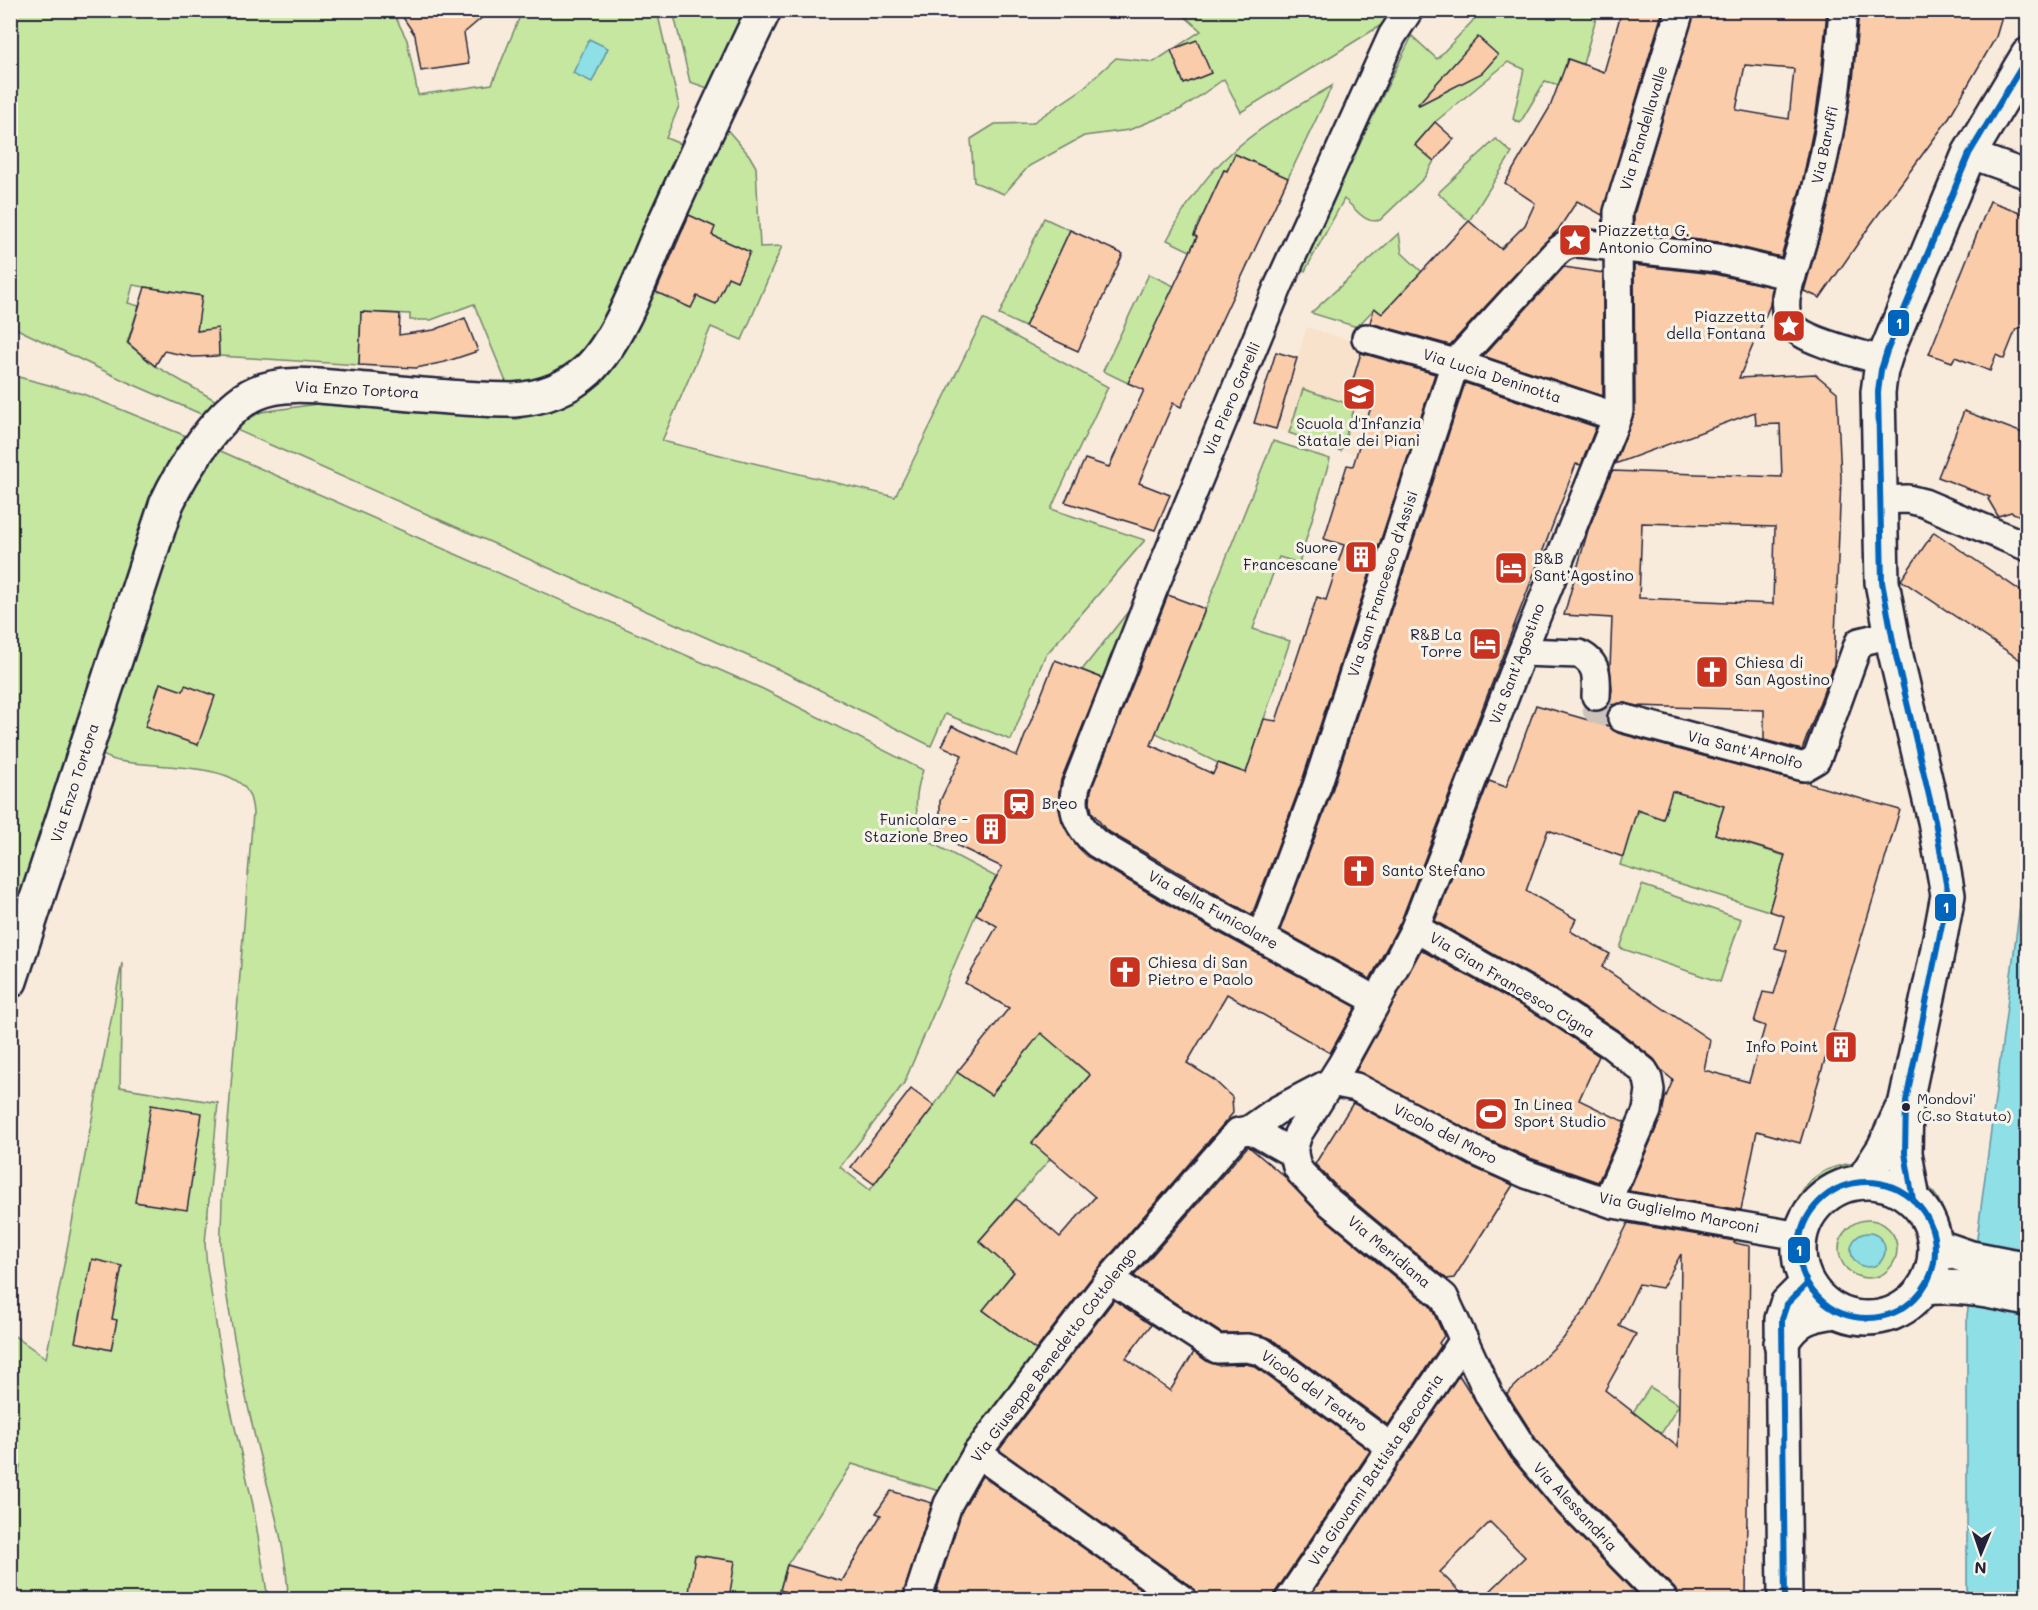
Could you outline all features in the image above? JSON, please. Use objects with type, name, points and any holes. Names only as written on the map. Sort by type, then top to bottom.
[{"type":"main road","name":"Via Enzo Tortora","points":[[10,981],[166,505],[196,452],[244,399],[258,392],[284,386],[514,400],[540,397],[560,389],[581,376],[602,353],[622,318],[718,105],[764,10]]},
{"type":"main road","points":[[1913,1200],[1905,1153],[1906,1101],[1948,895],[1935,821],[1882,582],[1878,392],[1884,361],[1969,154],[2028,55]]},
{"type":"main road","points":[[1862,1182],[1884,1148],[1906,1101]]},
{"type":"main road","points":[[1862,1182],[1884,1184],[1904,1192],[1913,1200],[1920,1206],[1931,1225],[1936,1246],[1931,1275],[1924,1288],[1910,1304],[1893,1313],[1872,1318],[1852,1317],[1836,1311],[1820,1299],[1807,1284],[1798,1249],[1800,1236],[1810,1212],[1824,1197],[1842,1187],[1862,1182]]},
{"type":"main road","points":[[1936,1246],[1970,1272],[2028,1299]]},
{"type":"main road","points":[[1924,1288],[1948,1286],[1970,1272],[2028,1269]]},
{"type":"main road","points":[[1783,1597],[1781,1343],[1784,1311],[1787,1304],[1807,1284]]},
{"type":"main road","points":[[1781,1343],[1796,1323],[1806,1317],[1836,1311]]},
{"type":"street","name":"Via Piero Garelli","points":[[1073,797],[1153,590],[1275,295],[1392,36],[1409,10]]},
{"type":"street","name":"Via Piandellavalle","points":[[1617,247],[1619,209],[1680,10]]},
{"type":"street","name":"Via Baruffi","points":[[1792,276],[1807,225],[1830,124],[1838,74],[1843,10]]},
{"type":"street","points":[[1969,154],[2028,175]]},
{"type":"street","name":"Via San Francesco d'Assisi","points":[[1261,937],[1317,786],[1455,363],[1562,247],[1570,243],[1617,247]]},
{"type":"street","points":[[1617,247],[1717,258],[1792,276],[1787,292],[1786,310],[1794,328],[1810,338],[1884,361]]},
{"type":"street","name":"Via Sant'Agostino","points":[[1297,1163],[1294,1147],[1298,1134],[1352,1085],[1377,1001],[1415,928],[1521,652],[1617,417],[1619,411],[1617,247]]},
{"type":"street","name":"Via Lucia Deninotta","points":[[1366,338],[1455,363],[1617,417]]},
{"type":"street","points":[[1879,500],[1908,499],[1924,503],[2028,547]]},
{"type":"street","name":"Via Sant'Arnolfo","points":[[1623,718],[1804,767],[1816,760],[1859,642],[1892,634]]},
{"type":"street","points":[[1521,652],[1579,654],[1586,657],[1595,668],[1597,675],[1596,696]]},
{"type":"street","name":"Via della Funicolare","points":[[1073,797],[1077,820],[1096,843],[1377,1001]]},
{"type":"street","name":"Via Gian Francesco Cigna","points":[[1415,928],[1546,1002],[1610,1044],[1637,1065],[1648,1079],[1649,1100],[1640,1128],[1608,1199]]},
{"type":"street","name":"Via Giuseppe Benedetto Cottolengo","points":[[916,1599],[948,1504],[977,1453],[1110,1279],[1241,1133],[1276,1111],[1352,1085]]},
{"type":"street","name":"Vicolo del Moro","points":[[1352,1085],[1523,1175]]},
{"type":"street","name":"Via Meridiana","points":[[1241,1133],[1297,1163],[1328,1201],[1444,1297],[1495,1407]]},
{"type":"street","name":"Via Guglielmo Marconi","points":[[1523,1175],[1613,1204],[1800,1236]]},
{"type":"street","name":"Vicolo del Teatro","points":[[1110,1279],[1217,1349],[1247,1348],[1261,1351],[1392,1448]]},
{"type":"street","name":"Via Giovanni Battista Beccaria","points":[[1289,1599],[1464,1340]]},
{"type":"street","name":"Via Alessandria","points":[[1495,1407],[1523,1448],[1561,1495],[1664,1599]]},
{"type":"street","points":[[977,1453],[1183,1599]]},
{"type":"shaded area","name":"Scuola d'Infanzia Statale dei Piani","points":[[1307,327],[1440,367],[1409,472],[1276,429]]},
{"type":"green space","points":[[10,11],[395,11],[407,40],[418,95],[492,84],[522,11],[657,11],[679,106],[666,138],[683,145],[634,256],[596,333],[582,352],[571,362],[540,377],[506,382],[474,304],[431,320],[410,320],[410,314],[361,312],[359,365],[219,356],[218,329],[197,331],[201,296],[133,285],[128,303],[139,306],[127,343],[155,366],[220,403],[208,417],[125,381],[11,326]]},
{"type":"green space","points":[[673,11],[744,11],[708,88],[690,82]]},
{"type":"green space","points":[[1179,11],[1391,11],[1391,19],[1241,112],[1224,79],[1181,109],[1129,130],[1084,136],[1029,166],[1004,194],[974,182],[971,139],[995,124],[1032,123],[1081,90],[1116,58],[1154,62],[1201,31]]},
{"type":"green space","points":[[1482,11],[1598,11],[1583,64],[1568,59],[1559,85],[1545,81],[1520,123],[1513,119],[1524,69],[1508,62],[1435,122],[1415,145],[1434,161],[1424,178],[1380,220],[1364,218],[1344,199],[1305,271],[1300,270],[1412,36],[1437,59]]},
{"type":"green space","points":[[1332,86],[1288,178],[1235,154],[1227,171],[1224,170],[1194,235],[1197,237],[1190,251],[1167,240],[1195,193],[1222,161],[1268,125]]},
{"type":"green space","points":[[724,126],[749,155],[756,167],[760,247],[782,246],[742,340],[711,327],[662,441],[895,497],[983,319],[1108,387],[1051,509],[1145,540],[1045,656],[1011,740],[945,714],[931,746],[782,671],[232,428],[261,412],[317,404],[517,419],[574,400],[597,383]]},
{"type":"green space","points":[[1496,139],[1512,153],[1469,221],[1438,193]]},
{"type":"green space","points":[[1044,218],[1070,230],[1025,327],[999,315]]},
{"type":"green space","points":[[1399,233],[1402,253],[1422,272],[1382,314],[1375,308],[1357,327],[1311,313]]},
{"type":"green space","points":[[1149,274],[1174,286],[1128,383],[1103,371]]},
{"type":"green space","points":[[11,375],[83,394],[191,438],[11,936]]},
{"type":"green space","points":[[1303,389],[1355,406],[1341,451],[1289,433]]},
{"type":"green space","points":[[1273,441],[1330,459],[1299,563],[1279,557],[1253,629],[1290,641],[1246,773],[1218,763],[1156,733]]},
{"type":"green space","points":[[216,449],[763,689],[923,770],[916,805],[924,839],[996,877],[976,914],[904,1083],[840,1167],[870,1190],[957,1072],[991,1095],[1055,1011],[1072,1060],[1090,1075],[1032,1142],[1051,1158],[979,1241],[1014,1272],[983,1310],[1042,1353],[942,1492],[852,1464],[787,1565],[780,1590],[812,1599],[288,1599],[280,1536],[239,1366],[221,1252],[222,1197],[253,813],[251,801],[247,790],[241,784],[217,773],[183,767],[119,761],[98,753],[139,626],[190,488]]},
{"type":"green space","points":[[1138,599],[1107,680],[1082,670]]},
{"type":"green space","points":[[1672,791],[1724,806],[1715,834],[1785,856],[1769,911],[1620,865],[1634,819],[1639,811]]},
{"type":"green space","points":[[1642,885],[1741,919],[1720,982],[1620,948]]},
{"type":"green space","points":[[122,963],[120,1087],[218,1103],[205,1243],[207,1267],[227,1393],[253,1505],[268,1599],[11,1599],[11,1516],[20,1465],[11,1463],[10,1333],[46,1358]]},
{"type":"green space","points":[[1861,1163],[1853,1177],[1823,1192],[1800,1218],[1787,1226],[1797,1199],[1812,1180],[1832,1168]]},
{"type":"green space","points":[[1919,1177],[1941,1205],[1948,1241],[1939,1231]]},
{"type":"green space","points":[[1868,1220],[1879,1222],[1892,1233],[1897,1249],[1895,1260],[1884,1273],[1868,1278],[1857,1276],[1844,1265],[1839,1249],[1841,1238],[1852,1225]]},
{"type":"green space","points":[[1650,1387],[1679,1405],[1661,1434],[1633,1412]]},
{"type":"water","points":[[589,39],[608,48],[592,82],[573,73]]},
{"type":"water","points":[[2027,851],[2027,1599],[1967,1600],[1967,1316]]},
{"type":"water","points":[[1868,1233],[1880,1238],[1885,1250],[1880,1262],[1868,1267],[1856,1262],[1851,1250],[1856,1238]]},
{"type":"building","points":[[398,10],[491,10],[464,33],[469,64],[421,71],[415,35]]},
{"type":"building","points":[[1622,10],[1663,10],[1602,215],[1577,201],[1558,230],[1450,345],[1370,323],[1374,308],[1382,314],[1469,221],[1501,249],[1525,225],[1535,203],[1505,183],[1550,107],[1568,59],[1604,72]]},
{"type":"building","points":[[1695,10],[1827,10],[1815,120],[1803,179],[1781,257],[1719,242],[1634,233],[1634,214]],"holes":[[[1745,65],[1794,69],[1789,119],[1736,110]]]},
{"type":"building","points":[[1859,10],[2004,10],[1996,37],[1947,121],[1820,298],[1804,291],[1828,207],[1842,145],[1853,81]]},
{"type":"building","points":[[1478,37],[1498,55],[1482,73],[1419,105],[1418,104]]},
{"type":"building","points":[[1197,40],[1211,73],[1184,84],[1171,50]]},
{"type":"building","points":[[1435,122],[1454,139],[1434,161],[1415,145]]},
{"type":"building","points":[[1235,154],[1288,178],[1181,407],[1173,403],[1139,483],[1170,495],[1155,530],[1065,502],[1085,459],[1109,467],[1144,390],[1128,383],[1197,237],[1194,235],[1224,170],[1227,171]]},
{"type":"building","points":[[1990,201],[2028,215],[2028,325],[2016,329],[2004,359],[1996,355],[1990,371],[1955,357],[1952,362],[1929,354]]},
{"type":"building","points":[[689,215],[715,227],[712,235],[750,252],[737,281],[728,277],[716,304],[697,296],[691,308],[656,292]]},
{"type":"building","points":[[1070,230],[1123,254],[1078,351],[1025,327]]},
{"type":"building","points":[[1634,265],[1714,274],[1772,287],[1770,305],[1739,378],[1815,374],[1837,392],[1841,478],[1834,664],[1802,750],[1764,740],[1764,710],[1637,706],[1626,703],[1609,705],[1612,690],[1610,668],[1612,618],[1564,615],[1588,530],[1612,471],[1782,477],[1780,424],[1756,425],[1755,412],[1615,464],[1635,411]],"holes":[[[1642,523],[1775,527],[1773,604],[1639,598]]]},
{"type":"building","points":[[1564,267],[1603,273],[1603,396],[1483,356]]},
{"type":"building","points":[[145,287],[202,296],[197,331],[218,328],[219,356],[193,357],[164,351],[155,366],[128,343]]},
{"type":"building","points":[[361,312],[400,314],[399,335],[434,330],[465,318],[478,351],[445,362],[416,368],[359,365]]},
{"type":"building","points":[[1276,352],[1297,358],[1276,429],[1254,423]]},
{"type":"building","points":[[1361,353],[1435,374],[1302,781],[1252,915],[1106,830],[1092,812],[1091,790],[1168,595],[1205,609],[1151,745],[1213,774],[1218,763],[1246,773],[1264,719],[1276,721],[1317,597],[1326,600],[1344,545],[1324,539],[1347,465],[1353,466],[1373,400],[1349,393]]},
{"type":"building","points":[[1465,383],[1596,427],[1581,465],[1576,464],[1401,921],[1370,979],[1280,930],[1332,791]]},
{"type":"building","points":[[1964,411],[2028,435],[2028,519],[2011,512],[1998,516],[1988,499],[1990,497],[1938,477]]},
{"type":"building","points":[[1934,532],[2028,596],[2028,665],[1901,580]]},
{"type":"building","points":[[1055,660],[1102,678],[1061,780],[1059,792],[1058,805],[1062,822],[1078,847],[1088,857],[1183,913],[1356,1007],[1330,1053],[1227,994],[1187,1063],[1213,1079],[1232,1097],[1233,1113],[1098,1269],[1036,1350],[983,1310],[1014,1272],[979,1241],[1016,1199],[1060,1237],[1095,1197],[1032,1143],[1090,1075],[1041,1033],[991,1095],[957,1072],[1009,1008],[965,983],[997,926],[976,914],[1002,867],[958,846],[946,835],[940,823],[940,801],[962,755],[942,746],[952,726],[1017,756]]},
{"type":"building","points":[[160,683],[183,691],[185,685],[215,696],[198,745],[145,727]]},
{"type":"building","points":[[1536,705],[1609,726],[1618,733],[1800,782],[1810,781],[1810,784],[1900,810],[1833,1031],[1852,1037],[1845,1061],[1826,1056],[1800,1143],[1757,1131],[1741,1210],[1629,1191],[1661,1117],[1673,1080],[1662,1071],[1654,1059],[1619,1031],[1555,989],[1435,921],[1489,781],[1506,787]],"holes":[[[1672,791],[1724,806],[1715,834],[1785,855],[1769,911],[1784,916],[1775,948],[1787,951],[1774,994],[1763,992],[1754,1022],[1765,1026],[1749,1082],[1704,1070],[1710,1040],[1602,967],[1610,954],[1570,931],[1576,919],[1526,891],[1548,830],[1623,857],[1637,810],[1663,819]]]},
{"type":"building","points":[[1421,950],[1538,1015],[1599,1056],[1579,1100],[1625,1122],[1598,1182],[1530,1158],[1484,1138],[1356,1071]]},
{"type":"building","points":[[911,1089],[934,1106],[874,1184],[851,1167]]},
{"type":"building","points":[[1353,1103],[1470,1166],[1513,1185],[1454,1278],[1447,1279],[1339,1189],[1315,1164]]},
{"type":"building","points":[[151,1105],[202,1113],[187,1210],[135,1202]]},
{"type":"building","points":[[1248,1146],[1285,1177],[1318,1213],[1431,1307],[1444,1336],[1439,1343],[1441,1346],[1388,1425],[1270,1338],[1250,1333],[1221,1333],[1134,1276]]},
{"type":"building","points":[[1628,1223],[1735,1241],[1734,1243],[1750,1246],[1746,1599],[1679,1599],[1675,1589],[1581,1492],[1536,1439],[1507,1394],[1563,1339],[1585,1309]],"holes":[[[1681,1254],[1678,1447],[1605,1390],[1636,1334],[1619,1326],[1639,1284],[1662,1288]]]},
{"type":"building","points":[[92,1259],[122,1266],[112,1319],[117,1320],[111,1350],[75,1342]]},
{"type":"building","points":[[1114,1300],[1151,1325],[1126,1358],[1170,1391],[1194,1352],[1208,1362],[1217,1365],[1254,1366],[1370,1451],[1276,1591],[1273,1599],[1198,1599],[1192,1587],[999,1450]]},
{"type":"building","points":[[1459,1375],[1511,1458],[1558,1514],[1641,1599],[1482,1599],[1525,1557],[1490,1522],[1440,1572],[1467,1599],[1308,1599]]},
{"type":"building","points":[[982,1476],[1155,1599],[934,1599],[962,1510]]},
{"type":"building","points":[[891,1491],[932,1503],[902,1599],[812,1599],[780,1590],[787,1565],[842,1581],[881,1515],[876,1513]]},
{"type":"building","points":[[695,1555],[735,1561],[729,1599],[688,1599]]},
{"type":"tunnel","points":[[1596,696],[1596,710],[1622,718]]},
{"type":"transit line","name":"1","points":[[1913,1200],[1905,1153],[1906,1101],[1948,895],[1935,821],[1895,652],[1882,582],[1878,392],[1887,351],[1969,154],[2028,56]]},
{"type":"transit line","name":"1","points":[[1867,1182],[1893,1187],[1905,1193],[1915,1202],[1924,1212],[1930,1224],[1935,1250],[1930,1276],[1924,1288],[1915,1298],[1905,1307],[1893,1313],[1867,1318],[1841,1313],[1829,1307],[1819,1298],[1810,1288],[1804,1276],[1799,1250],[1804,1224],[1810,1212],[1819,1202],[1829,1193],[1841,1187],[1867,1182]]},
{"type":"transit line","name":"1","points":[[1785,1600],[1782,1319],[1787,1304],[1807,1284]]},
{"type":"place","name":"Piazzetta G. Antonio Comino","points":[[1575,240]]},
{"type":"place","name":"Piazzetta della Fontana","points":[[1789,326]]},
{"type":"place","name":"Scuola d'Infanzia Statale dei Piani","points":[[1359,394]]},
{"type":"place","name":"Suore Francescane","points":[[1361,557]]},
{"type":"place","name":"B&B Sant'Agostino","points":[[1511,568]]},
{"type":"place","name":"R&B La Torre","points":[[1485,644]]},
{"type":"place","name":"Chiesa di San Agostino","points":[[1712,672]]},
{"type":"place","name":"Breo","points":[[1019,804]]},
{"type":"place","name":"Funicolare - Stazione Breo","points":[[991,829]]},
{"type":"place","name":"Santo Stefano","points":[[1359,871]]},
{"type":"place","name":"Chiesa di San Pietro e Paolo","points":[[1125,972]]},
{"type":"place","name":"Info Point","points":[[1841,1047]]},
{"type":"place","name":"Mondovi' (C.so Statuto)","points":[[1906,1107]]},
{"type":"place","name":"In Linea Sport Studio","points":[[1491,1114]]}]
